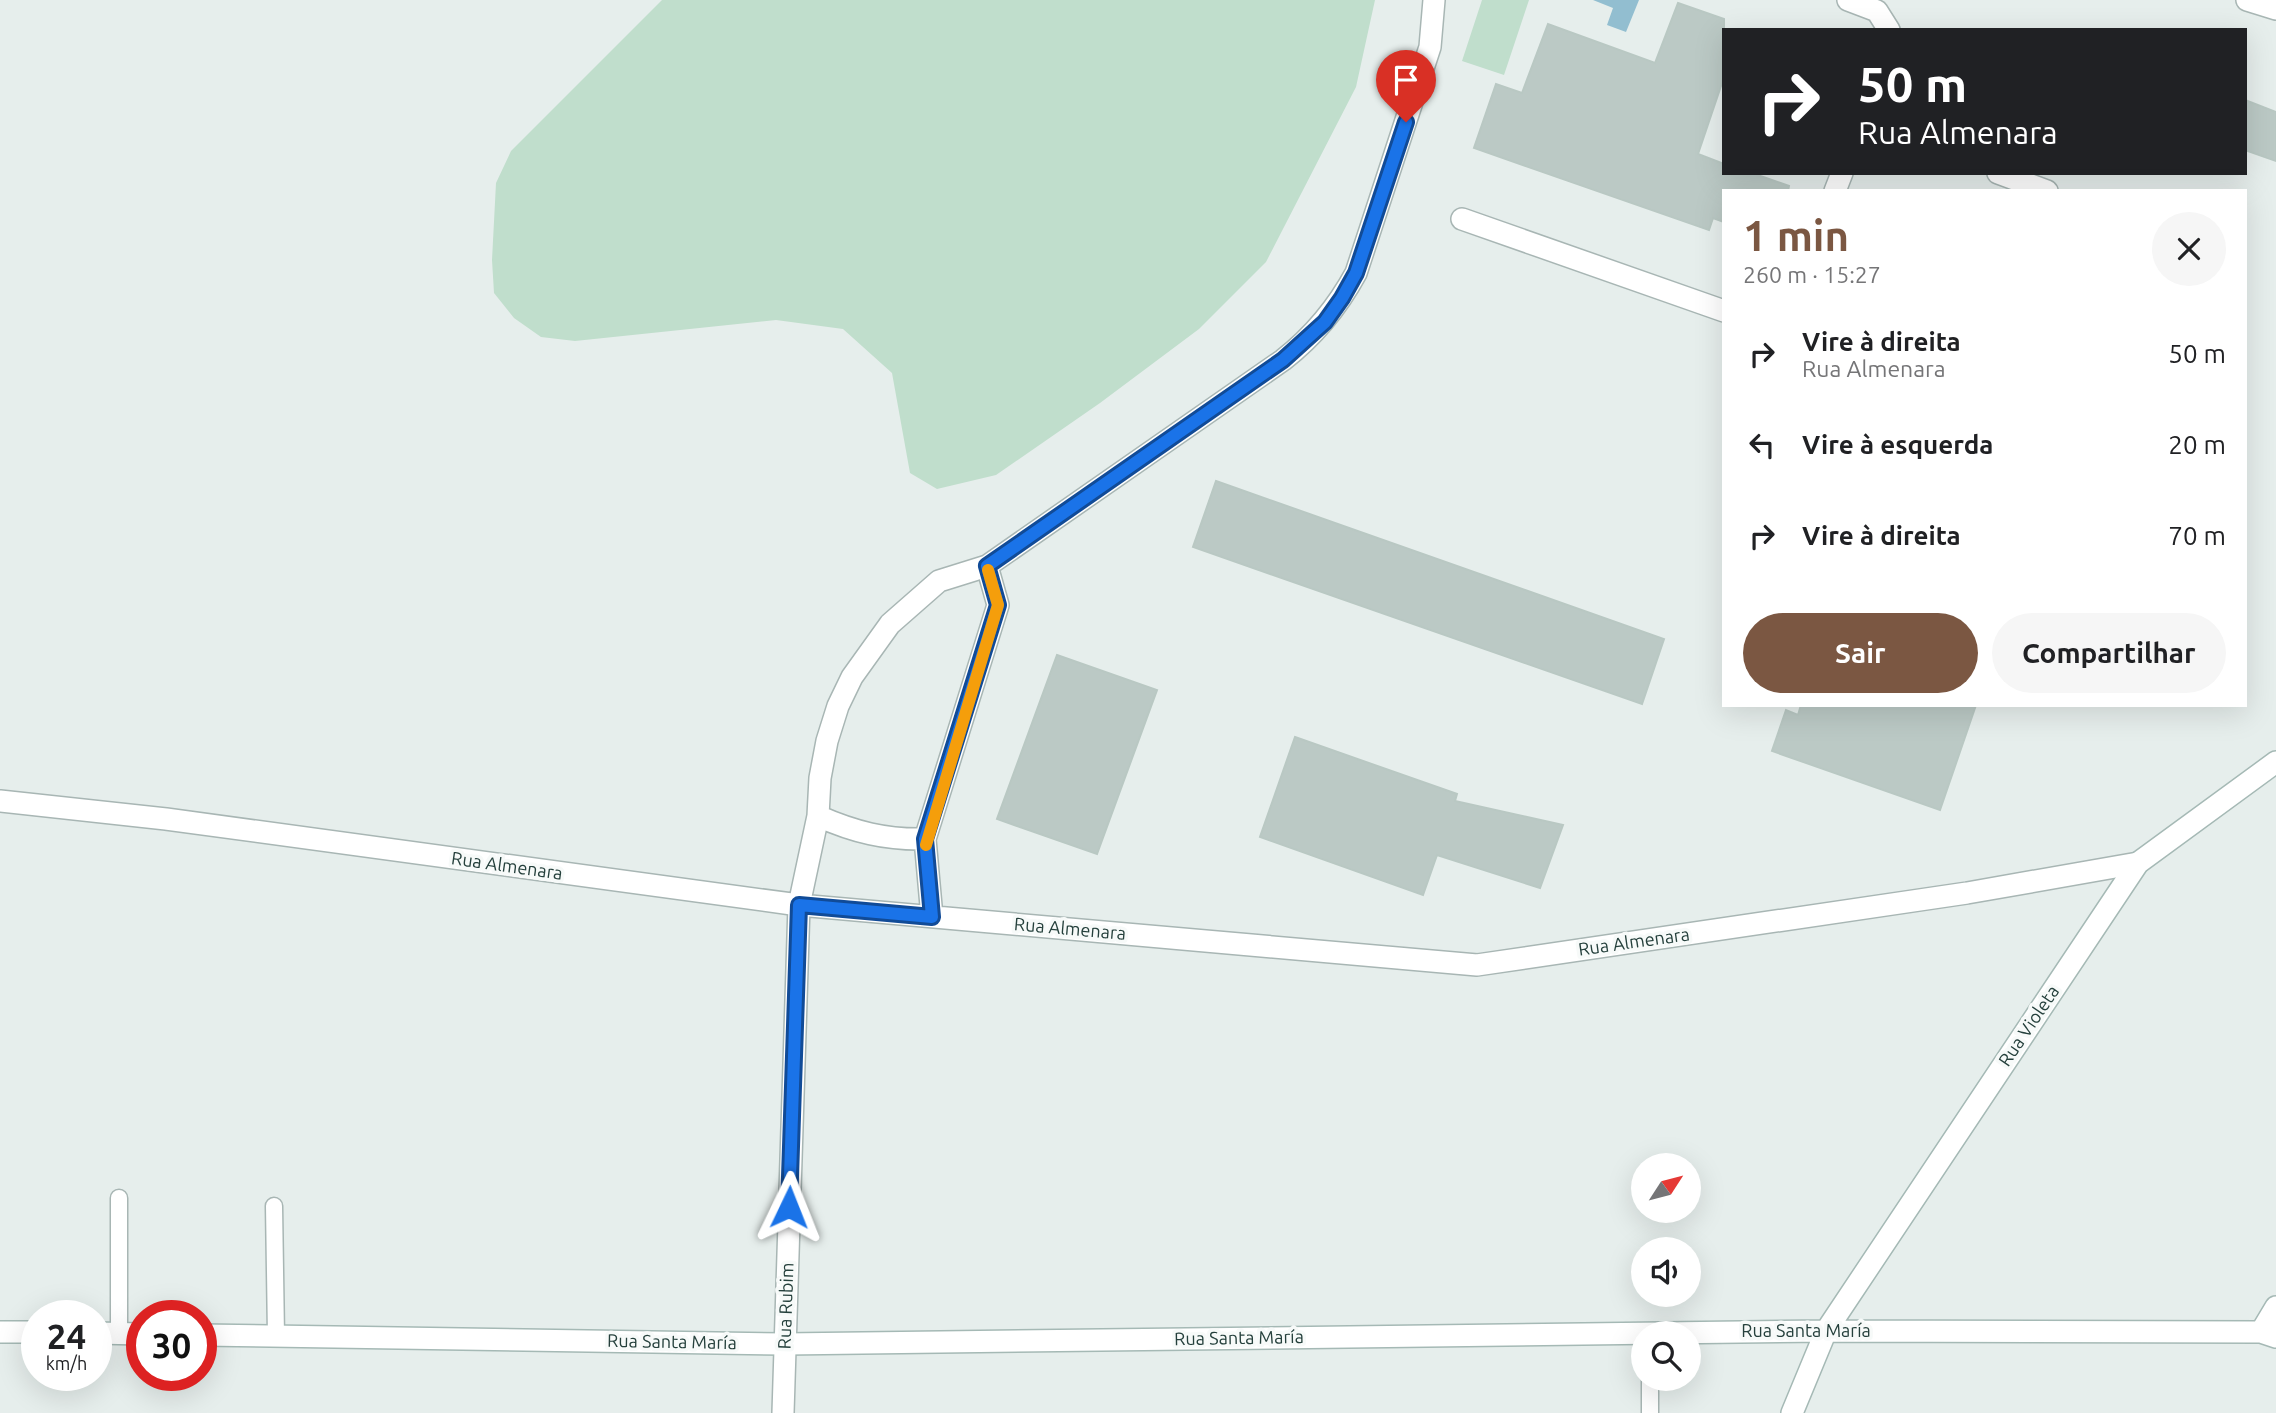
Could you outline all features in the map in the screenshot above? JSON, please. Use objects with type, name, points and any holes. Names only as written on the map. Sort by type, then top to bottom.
[{"type":"street","name":"Rua Rubim","points":[[783,1413],[799,905],[818,816],[820,778],[827,741],[843,696],[870,649],[898,616],[939,581],[987,566],[1283,360],[1325,322],[1356,273],[1430,47],[1434,0]]},
{"type":"street","points":[[1847,0],[1877,11],[1888,28]]},
{"type":"street","points":[[2247,0],[2276,9]]},
{"type":"street","points":[[2003,175],[2042,189]]},
{"type":"street","points":[[1462,219],[1722,310]]},
{"type":"street","points":[[932,917],[925,839],[998,605],[987,566]]},
{"type":"street","name":"Rua Violeta","points":[[1793,1413],[1826,1331],[2138,863],[2276,762]]},
{"type":"street","name":"Rua Almenara","points":[[0,801],[166,819],[799,905],[1477,965],[1967,893],[2138,863]]},
{"type":"street","points":[[818,816],[846,829],[876,837],[925,839]]},
{"type":"street","points":[[2268,1334],[2276,1307]]},
{"type":"street","points":[[0,1332],[21,1332]]},
{"type":"street","name":"Rua Santa María","points":[[1701,1332],[2268,1334]]},
{"type":"street","name":"Rua Santa María","points":[[217,1335],[785,1344],[1631,1333]]},
{"type":"street","points":[[112,1334],[126,1334]]},
{"type":"lane","points":[[119,1198],[119,1334]]},
{"type":"lane","points":[[274,1206],[276,1336]]},
{"type":"lane","points":[[1650,1391],[1650,1413]]},
{"type":"green space","points":[[662,0],[1375,0],[1356,87],[1266,262],[1199,329],[1100,403],[996,475],[937,489],[910,473],[892,373],[843,329],[776,320],[575,341],[541,337],[514,318],[494,293],[492,260],[496,183],[511,151]]},
{"type":"green space","points":[[1482,0],[1529,0],[1504,75],[1462,61]]},
{"type":"water","points":[[1593,0],[1639,0],[1626,32],[1607,25],[1613,8]]},
{"type":"building","points":[[1678,3],[1724,19],[1722,83],[1698,154],[1722,163],[1722,175],[1758,175],[1789,186],[1788,189],[1722,189],[1722,221],[1713,218],[1709,230],[1474,148],[1496,84],[1522,93],[1548,24],[1655,63]]},
{"type":"building","points":[[2247,101],[2276,112],[2276,161],[2247,151]]},
{"type":"building","points":[[1216,481],[1664,639],[1642,704],[1193,547]]},
{"type":"building","points":[[1057,655],[1157,690],[1097,854],[997,819]]},
{"type":"building","points":[[1800,707],[1975,707],[1940,810],[1772,751],[1786,710],[1798,715]]},
{"type":"building","points":[[1295,737],[1457,794],[1455,801],[1563,825],[1540,888],[1437,855],[1423,895],[1260,837]]},
{"type":"slow traffic","points":[[926,845],[925,839],[998,605],[988,570]]},
{"type":"route","points":[[789,1207],[799,905],[932,917],[925,839],[998,605],[987,566],[1283,360],[1325,322],[1356,273],[1406,122]]}]
